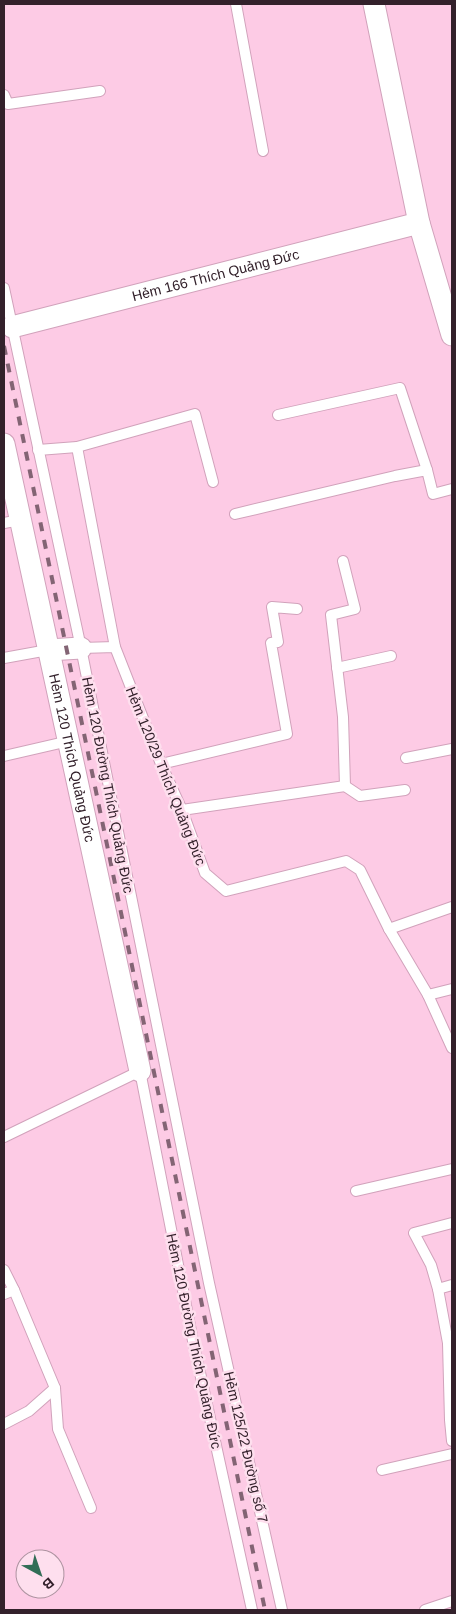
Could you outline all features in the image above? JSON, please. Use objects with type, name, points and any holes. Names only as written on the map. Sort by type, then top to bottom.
[{"type":"street","points":[[374,4],[419,223],[452,335]]},
{"type":"street","name":"Hẻm 166 Thích Quảng Đức","points":[[12,327],[419,223]]},
{"type":"street","name":"Hẻm 120 Thích Quảng Đức","points":[[4,444],[12,522],[48,650],[140,1071]]},
{"type":"street","points":[[48,650],[81,648]]},
{"type":"lane","points":[[236,4],[263,151]]},
{"type":"lane","points":[[4,95],[8,104],[100,91]]},
{"type":"lane","name":"Hẻm 120 Đường Thích Quảng Đức","points":[[4,288],[81,648],[209,1283]]},
{"type":"lane","points":[[278,415],[400,388],[433,494],[452,489]]},
{"type":"lane","points":[[38,450],[77,447],[195,414],[214,482]]},
{"type":"lane","name":"Hẻm 120/29 Thích Quảng Đức","points":[[77,447],[115,647],[161,764],[182,810],[205,873],[226,891],[346,861],[360,870],[389,929],[428,995],[452,1048]]},
{"type":"lane","points":[[235,514],[427,470]]},
{"type":"lane","points":[[343,561],[355,609],[331,615],[343,717],[345,786]]},
{"type":"lane","points":[[161,764],[287,734],[271,643],[278,642],[272,608],[297,609]]},
{"type":"lane","points":[[81,648],[115,647]]},
{"type":"lane","points":[[4,658],[48,650]]},
{"type":"lane","points":[[337,668],[391,656]]},
{"type":"lane","points":[[4,756],[69,741]]},
{"type":"lane","points":[[406,758],[452,749]]},
{"type":"lane","points":[[182,810],[345,786],[360,796],[405,790]]},
{"type":"lane","points":[[389,929],[452,907]]},
{"type":"lane","points":[[428,995],[452,989]]},
{"type":"lane","points":[[4,1137],[140,1071]]},
{"type":"lane","name":"Hẻm 120 Đường Thích Quảng Đức","points":[[140,1071],[192,1336],[252,1610]]},
{"type":"lane","points":[[356,1191],[452,1170]]},
{"type":"lane","points":[[452,1223],[414,1234],[431,1266],[450,1343],[450,1420],[452,1441]]},
{"type":"lane","points":[[4,1270],[55,1388],[58,1428],[91,1508]]},
{"type":"lane","name":"Hẻm 125/22 Đường số 7","points":[[209,1283],[282,1610]]},
{"type":"lane","points":[[438,1289],[452,1285]]},
{"type":"lane","points":[[4,1294],[14,1290]]},
{"type":"lane","points":[[4,1424],[29,1412],[55,1388]]},
{"type":"lane","points":[[382,1470],[452,1454]]},
{"type":"lane","points":[[425,1610],[452,1602]]},
{"type":"railway","points":[[4,346],[265,1610]]}]
